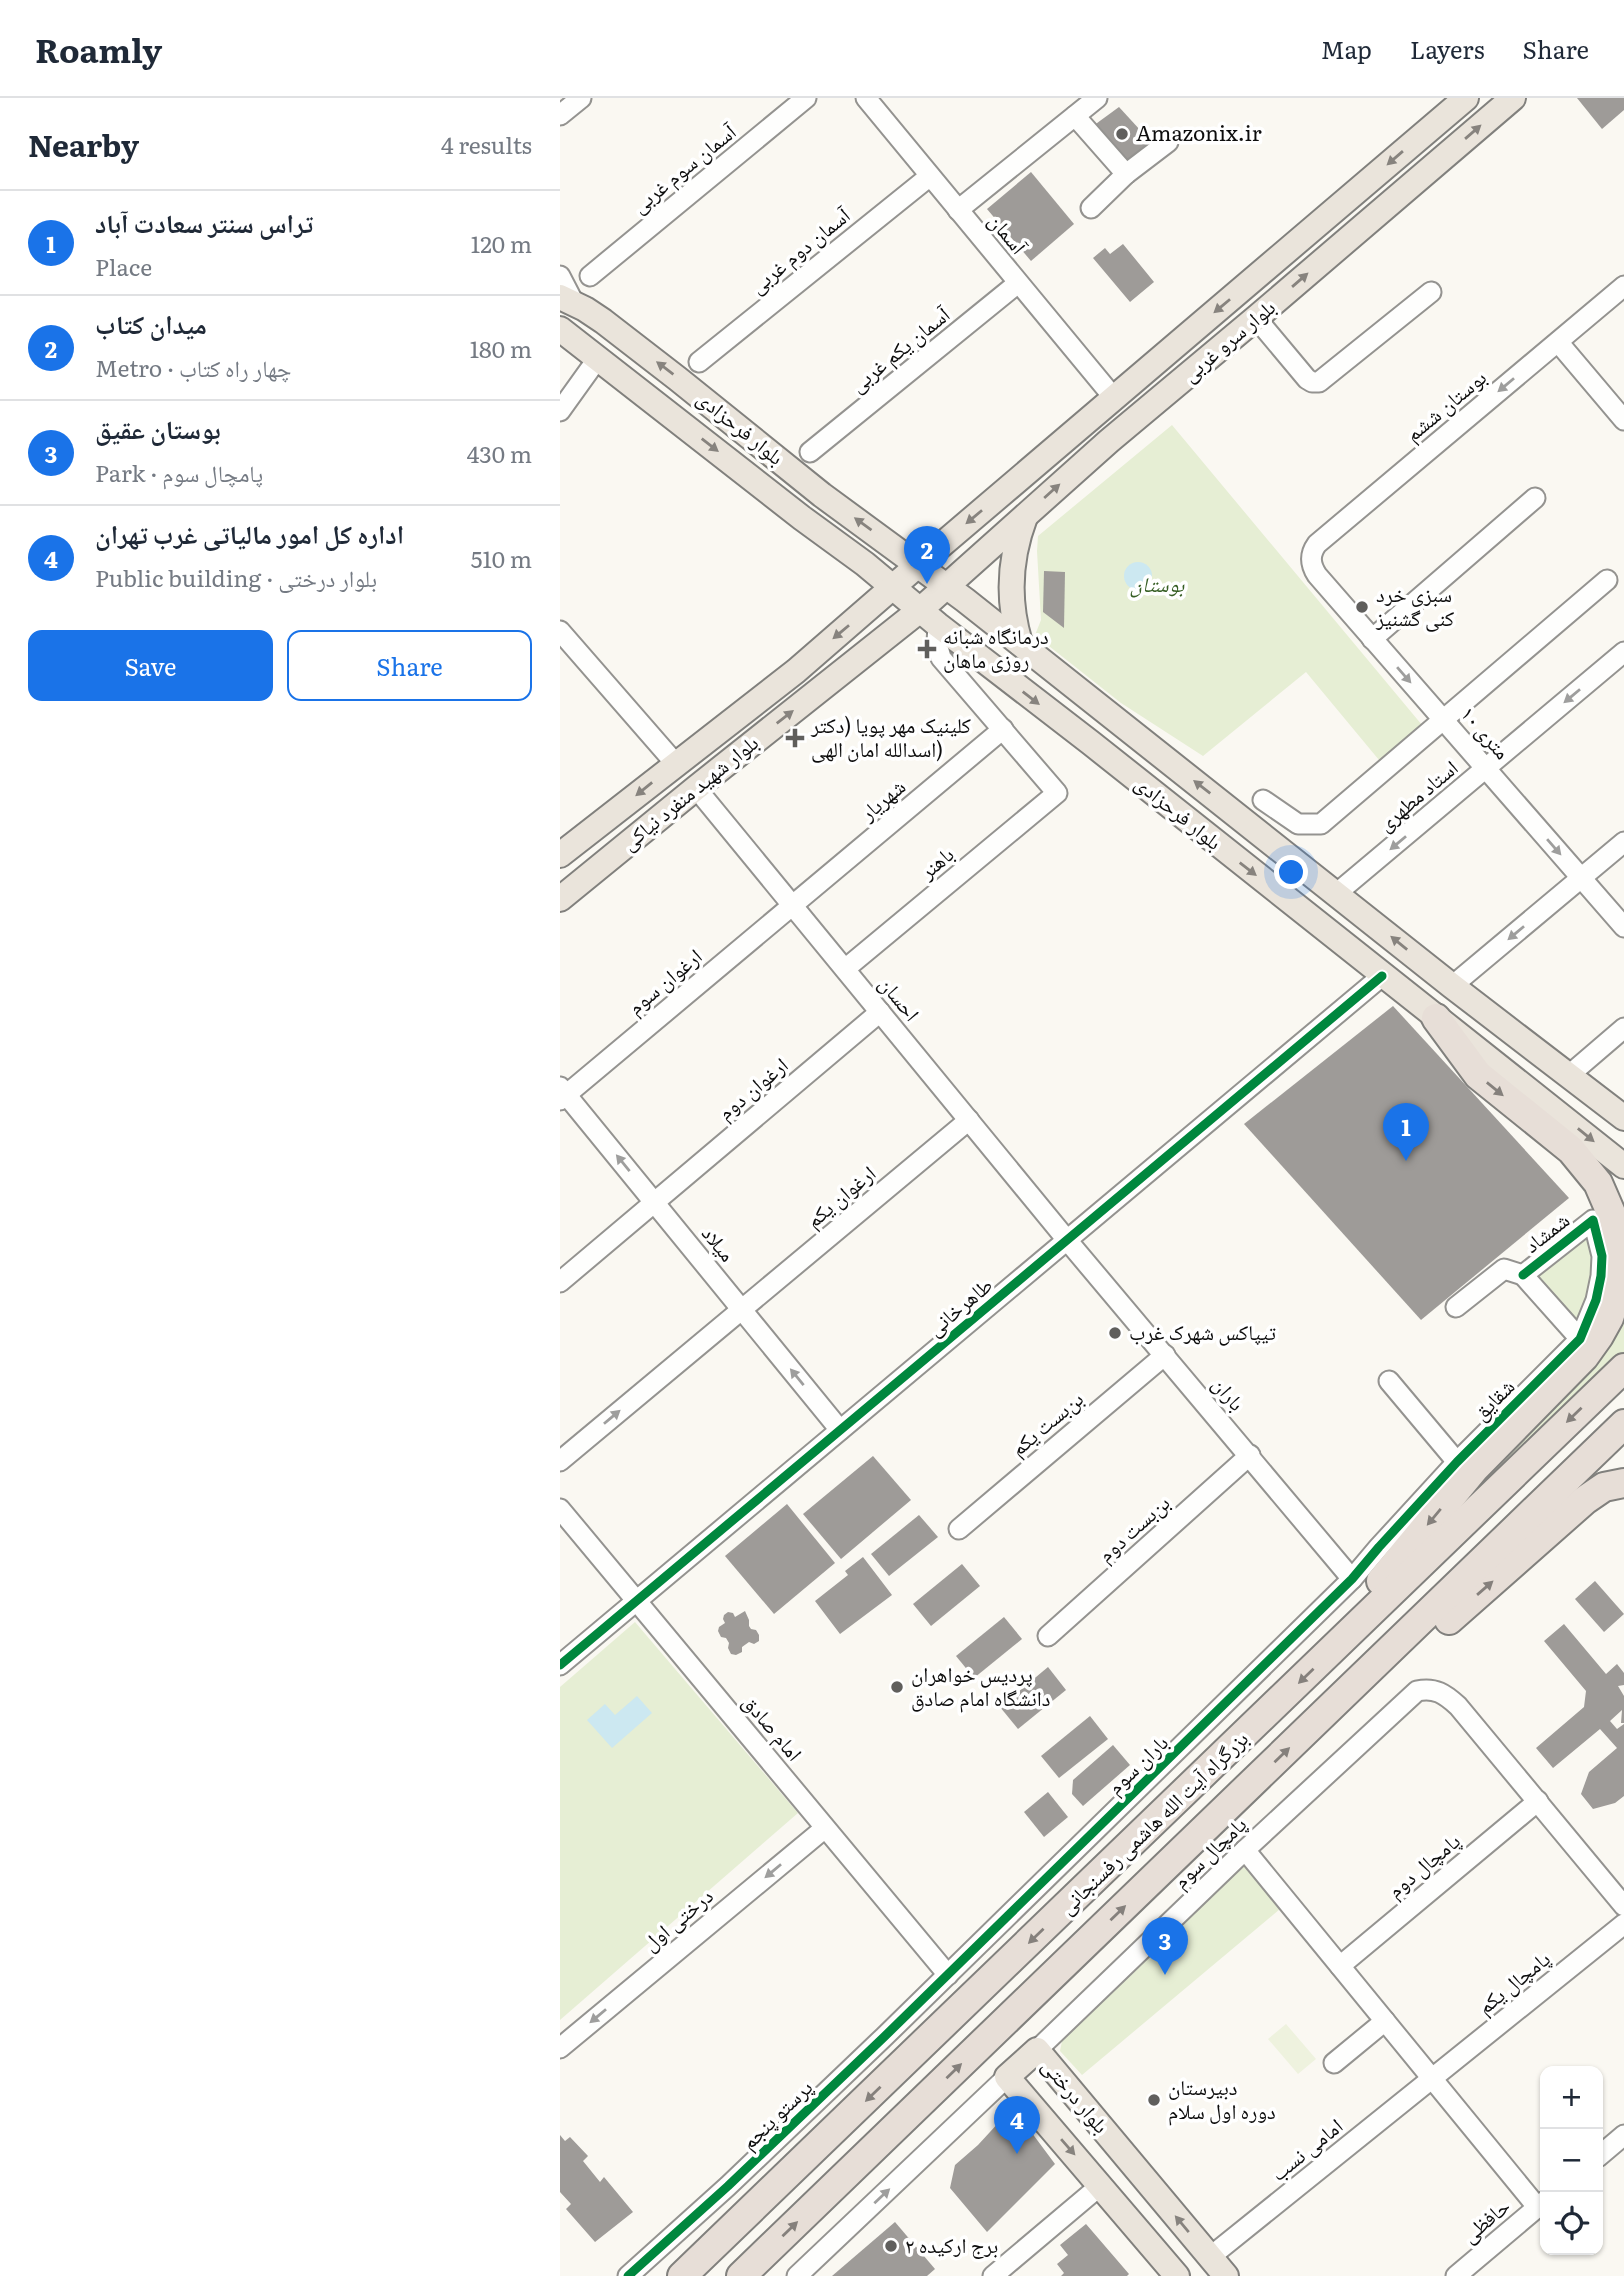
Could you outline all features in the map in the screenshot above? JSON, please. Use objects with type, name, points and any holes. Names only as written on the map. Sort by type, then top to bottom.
[{"type":"highway","points":[[1336,1647],[1379,1584],[1474,1469],[1584,1357],[1609,1318],[1619,1280],[1618,1241],[1608,1202],[1598,1183],[1571,1150],[1478,1076],[1436,1018]]},
{"type":"highway","name":"بزرگراه آیت الله هاشمی رفسنجانی","points":[[682,2276],[1624,1368]]},
{"type":"highway","name":"بزرگراه آیت الله هاشمی رفسنجانی","points":[[741,2276],[1624,1424]]},
{"type":"highway","points":[[1371,1669],[1402,1661],[1585,1500],[1604,1487],[1624,1483]]},
{"type":"main road","name":"بلوار سرو غربی","points":[[918,565],[1466,98]]},
{"type":"main road","name":"بلوار سرو غربی","points":[[946,585],[1110,440],[1513,98]]},
{"type":"main road","name":"بلوار فرحزادی","points":[[567,300],[603,321],[822,495],[946,585],[1452,986],[1624,1118]]},
{"type":"main road","name":"بلوار فرحزادی","points":[[560,330],[802,518],[866,564],[929,618],[1091,743],[1624,1166]]},
{"type":"main road","points":[[802,518],[823,519],[828,512],[828,504],[822,495]]},
{"type":"main road","points":[[1020,643],[1013,619],[1011,583],[1016,542],[1026,515]]},
{"type":"main road","name":"بلوار شهید منفرد نیاکی","points":[[560,855],[796,671],[918,565]]},
{"type":"main road","name":"بلوار شهید منفرد نیاکی","points":[[560,899],[696,788],[929,618],[946,585]]},
{"type":"main road","points":[[1091,743],[1090,732],[1093,724],[1101,718],[1114,717]]},
{"type":"main road","name":"بلوار درختی","points":[[1177,2276],[1007,2077],[1037,2050],[1226,2276]]},
{"type":"main road","points":[[1101,2185],[1129,2162]]},
{"type":"street","points":[[560,115],[581,98]]},
{"type":"street","name":"آسمان سوم غربی","points":[[590,276],[806,98]]},
{"type":"street","name":"آسمان","points":[[866,98],[1114,398]]},
{"type":"street","points":[[958,210],[1097,98]]},
{"type":"street","points":[[1075,116],[1126,174]]},
{"type":"street","points":[[1091,208],[1126,174],[1168,142]]},
{"type":"street","name":"آسمان دوم غربی","points":[[699,362],[930,176]]},
{"type":"street","points":[[560,276],[567,300]]},
{"type":"street","name":"آسمان یکم غربی","points":[[810,452],[1018,283]]},
{"type":"street","name":"بوستان ششم","points":[[1312,568],[1311,553],[1317,544],[1624,286]]},
{"type":"street","points":[[1256,318],[1307,379],[1319,382],[1431,292]]},
{"type":"street","points":[[1558,342],[1624,420]]},
{"type":"street","points":[[560,411],[598,358]]},
{"type":"street","points":[[1372,639],[1535,498]]},
{"type":"street","name":"۱۰ متری","points":[[1312,568],[1624,927]]},
{"type":"street","points":[[1263,800],[1298,824],[1321,824],[1607,580]]},
{"type":"street","points":[[929,618],[942,658],[1003,729]]},
{"type":"street","points":[[560,631],[675,763]]},
{"type":"street","name":"استاد مطهری","points":[[1337,894],[1624,652]]},
{"type":"street","name":"باهنر","points":[[845,969],[1057,793],[1003,729]]},
{"type":"street","name":"شهریار","points":[[793,905],[1003,729]]},
{"type":"street","name":"احسان","points":[[696,788],[1067,1240]]},
{"type":"street","points":[[1452,986],[1624,842]]},
{"type":"street","name":"ارغوان سوم","points":[[562,1093],[793,905]]},
{"type":"street","name":"طاهرخانی","points":[[560,1665],[1382,975]]},
{"type":"street","name":"ارغوان دوم","points":[[560,1282],[880,1012]]},
{"type":"street","points":[[1568,1076],[1624,1028]]},
{"type":"street","name":"میلاد","points":[[562,1093],[840,1430]]},
{"type":"street","name":"ارغوان یکم","points":[[560,1461],[969,1120]]},
{"type":"street","name":"شمشاد","points":[[1580,1339],[1523,1275],[1592,1220]]},
{"type":"street","name":"شقایق","points":[[1352,1580],[1457,1462],[1580,1339],[1596,1300],[1601,1276],[1599,1237],[1592,1220]]},
{"type":"street","name":"باران","points":[[1067,1240],[1250,1455],[1352,1580]]},
{"type":"street","points":[[1456,1307],[1504,1269],[1523,1275]]},
{"type":"street","name":"بن‌بست یکم","points":[[959,1529],[1165,1355]]},
{"type":"street","points":[[1389,1381],[1457,1462]]},
{"type":"street","name":"بن‌بست دوم","points":[[1048,1636],[1250,1455]]},
{"type":"street","name":"امام صادق","points":[[560,1509],[948,1975]]},
{"type":"street","name":"باران سوم","points":[[948,1975],[1352,1580]]},
{"type":"street","name":"پامچال سوم","points":[[1037,2050],[1245,1850],[1417,1691],[1438,1691],[1450,1698],[1538,1801]]},
{"type":"street","points":[[1538,1801],[1624,1906]]},
{"type":"street","name":"پامچال دوم","points":[[1340,1966],[1538,1801]]},
{"type":"street","name":"درختی اول","points":[[560,2048],[825,1828]]},
{"type":"street","points":[[1245,1850],[1385,2021],[1540,2203]]},
{"type":"street","name":"پامچال یکم","points":[[1433,2078],[1624,1924]]},
{"type":"street","name":"پرستو پنجم","points":[[628,2276],[728,2186],[948,1975]]},
{"type":"street","points":[[1334,2063],[1385,2021]]},
{"type":"street","points":[[797,2276],[1007,2077]]},
{"type":"street","name":"امامی نسب","points":[[1210,2257],[1433,2078]]},
{"type":"street","points":[[1603,2153],[1624,2135]]},
{"type":"street","points":[[993,2276],[1101,2185]]},
{"type":"street","name":"حافظی","points":[[1456,2276],[1540,2205]]},
{"type":"green space","name":"بوستان","points":[[1172,425],[1422,725],[1379,760],[1306,672],[1203,756],[1121,703],[1035,635],[1041,620],[1038,536]]},
{"type":"green space","points":[[1580,1235],[1595,1249],[1595,1267],[1589,1298],[1575,1320],[1537,1277],[1537,1270]]},
{"type":"green space","points":[[1624,1273],[1624,1356],[1463,1507],[1430,1528]]},
{"type":"green space","points":[[635,1622],[798,1813],[560,2020],[560,1687]]},
{"type":"green space","points":[[1243,1864],[1280,1909],[1082,2075],[1060,2051],[1062,2041]]},
{"type":"green space","points":[[1286,2024],[1316,2059],[1298,2074],[1268,2039]]},
{"type":"water","points":[[1138,562],[1148,566],[1152,576],[1148,586],[1138,590],[1128,586],[1124,576],[1128,566]]},
{"type":"water","points":[[637,1696],[652,1713],[612,1748],[587,1720],[605,1704],[615,1715]]},
{"type":"building","points":[[1577,98],[1624,98],[1624,110],[1602,129]]},
{"type":"building","name":"Amazonix.ir","points":[[1119,107],[1152,143],[1128,165],[1093,126]]},
{"type":"building","points":[[1031,172],[1074,224],[1031,261],[987,209]]},
{"type":"building","points":[[1123,244],[1154,282],[1130,302],[1093,258],[1105,248],[1110,254]]},
{"type":"building","points":[[1044,571],[1065,572],[1064,628],[1043,612]]},
{"type":"building","points":[[1393,1006],[1569,1198],[1421,1320],[1244,1124]]},
{"type":"building","points":[[873,1456],[911,1500],[841,1559],[803,1514]]},
{"type":"building","points":[[787,1504],[835,1563],[774,1614],[725,1556]]},
{"type":"building","points":[[919,1515],[938,1537],[889,1576],[871,1554]]},
{"type":"building","points":[[863,1557],[892,1595],[840,1634],[815,1601],[848,1575],[845,1571]]},
{"type":"building","points":[[962,1564],[980,1586],[931,1626],[913,1604]]},
{"type":"building","points":[[1595,1581],[1624,1614],[1604,1632],[1575,1599]]},
{"type":"building","points":[[745,1611],[749,1626],[756,1630],[759,1641],[754,1644],[749,1642],[742,1647],[742,1652],[731,1654],[729,1643],[726,1638],[721,1637],[719,1627],[725,1623],[724,1615],[728,1612],[735,1617]]},
{"type":"building","points":[[1004,1617],[1022,1639],[974,1678],[956,1656]]},
{"type":"building","points":[[1564,1624],[1606,1674],[1617,1664],[1624,1673],[1624,1685],[1618,1686],[1624,1696],[1624,1723],[1621,1723],[1622,1710],[1610,1721],[1617,1729],[1624,1724],[1624,1796],[1615,1803],[1593,1809],[1581,1794],[1589,1772],[1617,1748],[1600,1729],[1553,1768],[1536,1748],[1584,1707],[1586,1691],[1544,1641]]},
{"type":"building","points":[[1048,1667],[1066,1690],[1018,1729],[1000,1707]]},
{"type":"building","points":[[1090,1716],[1108,1739],[1059,1778],[1041,1756]]},
{"type":"building","points":[[1113,1745],[1130,1765],[1083,1806],[1072,1794],[1073,1780]]},
{"type":"building","points":[[1048,1792],[1068,1817],[1044,1837],[1024,1812]]},
{"type":"building","points":[[1010,2117],[1023,2121],[1055,2164],[987,2232],[950,2188],[955,2165],[1001,2120]]},
{"type":"building","points":[[560,2135],[565,2141],[570,2137],[588,2156],[583,2161],[600,2182],[604,2177],[633,2212],[595,2242],[566,2209],[571,2204],[560,2192]]},
{"type":"building","name":"برج ارکیده ۲","points":[[895,2222],[935,2269],[927,2276],[832,2276]]},
{"type":"building","points":[[1086,2224],[1129,2274],[1127,2276],[1061,2276],[1064,2273],[1057,2264],[1068,2255],[1060,2245]]},
{"type":"cycle path","points":[[560,1665],[1382,976]]},
{"type":"cycle path","points":[[628,2276],[728,2186],[884,2037],[1352,1579],[1457,1462],[1580,1339],[1596,1300],[1601,1276],[1602,1256],[1593,1220],[1523,1275]]},
{"type":"place","name":"Amazonix.ir","points":[[1122,134]]},
{"type":"place","name":"میدان کتاب","points":[[927,584]]},
{"type":"place","name":"سبزی خرد کنی گشنیز","points":[[1362,607]]},
{"type":"place","name":"درمانگاه شبانه روزی ماهان","points":[[927,649]]},
{"type":"place","name":"کلینیک مهر پویا (دکتر اسدالله امان الهی)","points":[[795,738]]},
{"type":"place","name":"تراس سنتر سعادت آباد","points":[[1406,1161]]},
{"type":"place","name":"تیپاکس شهرک غرب","points":[[1115,1333]]},
{"type":"place","name":"پردیس خواهران دانشگاه امام صادق","points":[[897,1687]]},
{"type":"place","name":"بوستان عقیق","points":[[1165,1975]]},
{"type":"place","name":"دبیرستان دوره اول سلام","points":[[1154,2100]]},
{"type":"place","name":"اداره کل امور مالیاتی غرب تهران","points":[[1017,2154]]},
{"type":"place","name":"برج ارکیده ۲","points":[[891,2246]]}]
